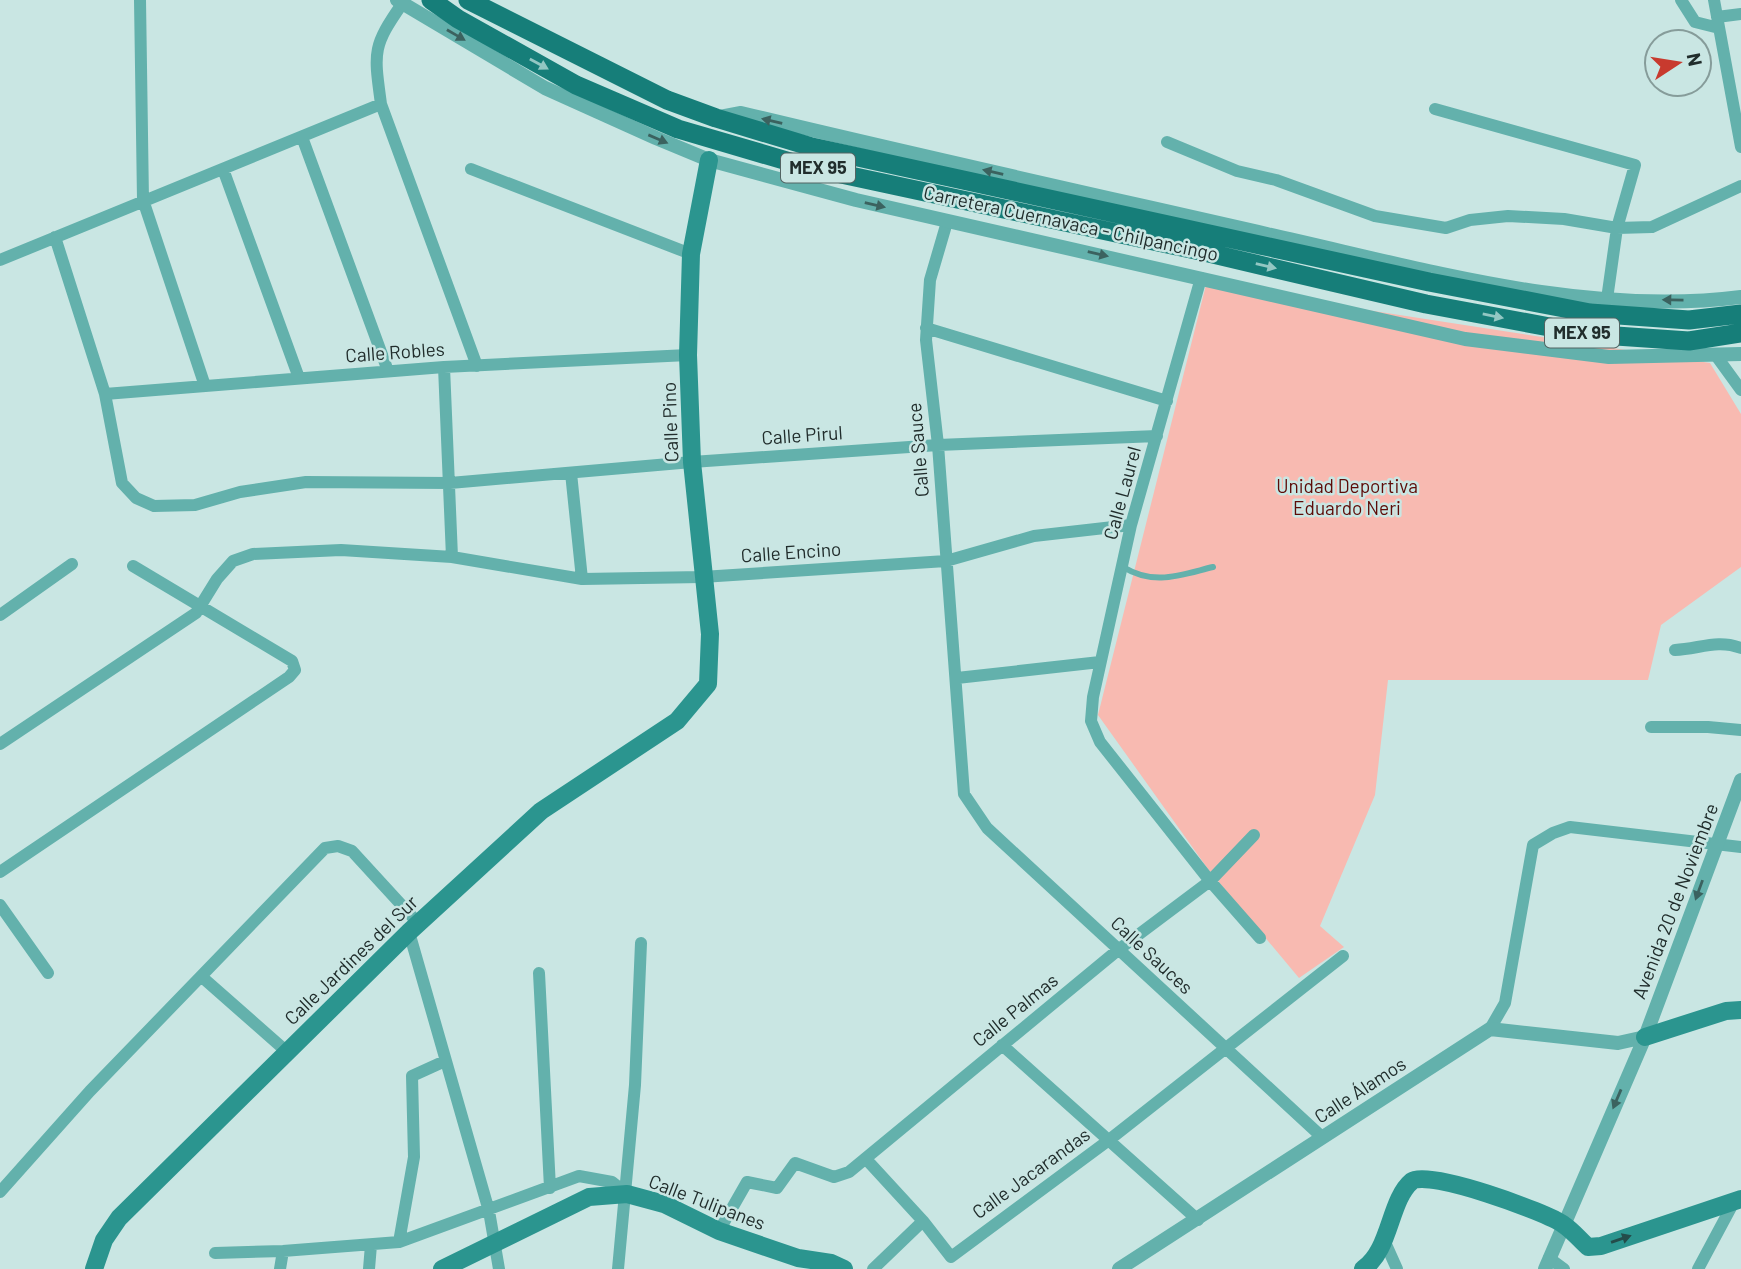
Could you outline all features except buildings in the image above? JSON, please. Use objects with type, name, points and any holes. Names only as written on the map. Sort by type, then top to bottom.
[{"type":"main road","name":"Carretera Cuernavaca - Chilpancingo","points":[[431,0],[458,19],[576,85],[678,129],[804,166],[1200,251],[1426,304],[1587,334],[1689,341],[1741,333]]},
{"type":"main road","name":"Carretera Cuernavaca - Chilpancingo","points":[[468,0],[667,100],[812,147],[1429,282],[1590,313],[1689,320],[1741,314]]},
{"type":"main road","name":"Calle Pino","points":[[708,684],[710,634],[692,462],[688,355],[691,254],[709,160]]},
{"type":"main road","name":"Calle Jardines del Sur","points":[[94,1269],[104,1240],[119,1217],[414,927],[541,811],[677,721],[708,684]]},
{"type":"main road","points":[[1645,1037],[1726,1011],[1741,1010]]},
{"type":"main road","points":[[1363,1269],[1371,1264],[1384,1240],[1405,1190],[1413,1180],[1424,1176],[1475,1190],[1563,1224],[1588,1247],[1601,1246],[1738,1200]]},
{"type":"main road","name":"Calle Tulipanes","points":[[443,1269],[589,1197],[627,1194],[664,1204],[719,1231],[798,1258],[834,1267]]},
{"type":"street","points":[[140,0],[143,200],[205,386]]},
{"type":"street","points":[[1681,0],[1695,22],[1718,23],[1741,14]]},
{"type":"street","points":[[1714,0],[1741,147]]},
{"type":"street","points":[[477,366],[381,104],[375,61],[380,35],[400,2],[545,88],[709,160],[947,222],[1465,339],[1609,357],[1717,357],[1741,354]]},
{"type":"street","points":[[0,260],[381,104]]},
{"type":"street","points":[[1435,109],[1635,165],[1617,228],[1607,299]]},
{"type":"street","points":[[716,118],[741,113],[1403,265],[1538,292],[1607,299],[1705,301],[1741,297]]},
{"type":"street","points":[[302,137],[388,371]]},
{"type":"street","points":[[1167,142],[1237,171],[1276,180],[1375,216],[1446,228],[1470,220],[1508,216],[1564,219],[1617,228],[1652,227],[1741,186]]},
{"type":"street","points":[[223,169],[299,378]]},
{"type":"street","points":[[471,169],[691,254]]},
{"type":"street","name":"Calle Sauce","points":[[947,222],[930,280],[926,328],[938,445],[964,794]]},
{"type":"street","name":"Calle Pirul","points":[[55,237],[105,394],[122,483],[136,498],[154,506],[195,505],[240,492],[306,482],[450,482],[938,445],[1157,436]]},
{"type":"street","name":"Calle Laurel","points":[[1201,278],[1131,526],[1091,721],[1100,742],[1209,881]]},
{"type":"street","points":[[926,328],[1167,401]]},
{"type":"street","name":"Calle Robles","points":[[105,394],[444,367],[688,355]]},
{"type":"street","points":[[1717,357],[1741,390]]},
{"type":"street","points":[[444,367],[452,557]]},
{"type":"street","points":[[571,473],[582,579]]},
{"type":"street","name":"Calle Encino","points":[[198,609],[217,579],[233,561],[253,554],[341,550],[452,557],[582,579],[702,577],[946,561],[1034,536],[1131,526]]},
{"type":"street","points":[[0,615],[72,564]]},
{"type":"street","points":[[0,872],[170,760],[289,677],[295,670],[292,661],[198,609],[133,566]]},
{"type":"street","points":[[0,744],[198,609]]},
{"type":"street","points":[[1675,650],[1694,649],[1714,642],[1741,648]]},
{"type":"street","points":[[957,678],[1101,662]]},
{"type":"street","points":[[1651,727],[1741,730]]},
{"type":"street","name":"Avenida 20 de Noviembre","points":[[1547,1264],[1645,1037],[1741,780]]},
{"type":"street","name":"Calle Sauces","points":[[964,794],[987,828],[1322,1137]]},
{"type":"street","points":[[1645,1037],[1618,1043],[1490,1029],[1505,1003],[1533,845],[1570,827],[1741,848]]},
{"type":"street","name":"Calle Palmas","points":[[719,1231],[747,1182],[777,1188],[794,1163],[834,1177],[849,1172],[1118,950],[1209,881],[1254,835]]},
{"type":"street","points":[[2,1185],[325,848],[338,846],[352,851],[414,927],[445,1061],[489,1211],[499,1269]]},
{"type":"street","points":[[1209,881],[1260,938]]},
{"type":"street","points":[[0,905],[48,973]]},
{"type":"street","points":[[618,1269],[627,1194],[641,943]]},
{"type":"street","name":"Calle Jacarandas","points":[[923,1221],[951,1256],[1109,1140],[1343,956]]},
{"type":"street","points":[[539,973],[550,1188]]},
{"type":"street","points":[[202,977],[286,1051]]},
{"type":"street","name":"Calle Álamos","points":[[1119,1269],[1490,1029]]},
{"type":"street","points":[[1002,1045],[1198,1220]]},
{"type":"street","points":[[399,1241],[414,1157],[412,1076],[445,1061]]},
{"type":"street","points":[[866,1159],[923,1221],[873,1269]]},
{"type":"street","points":[[215,1253],[283,1251],[399,1241],[489,1211],[579,1176],[612,1182],[627,1194]]},
{"type":"street","points":[[1698,1269],[1738,1200]]},
{"type":"street","points":[[1384,1240],[1397,1269]]},
{"type":"street","points":[[369,1269],[371,1245]]},
{"type":"street","points":[[280,1269],[283,1251]]},
{"type":"street","points":[[1547,1264],[1564,1269]]},
{"type":"lane","points":[[1123,567],[1138,576],[1164,580],[1213,567]]},
{"type":"green space","name":"Unidad Deportiva Eduardo Neri","points":[[1206,285],[1710,363],[1741,414],[1741,567],[1661,625],[1648,680],[1388,680],[1375,795],[1320,926],[1344,947],[1299,978],[1208,869],[1098,715]]}]
